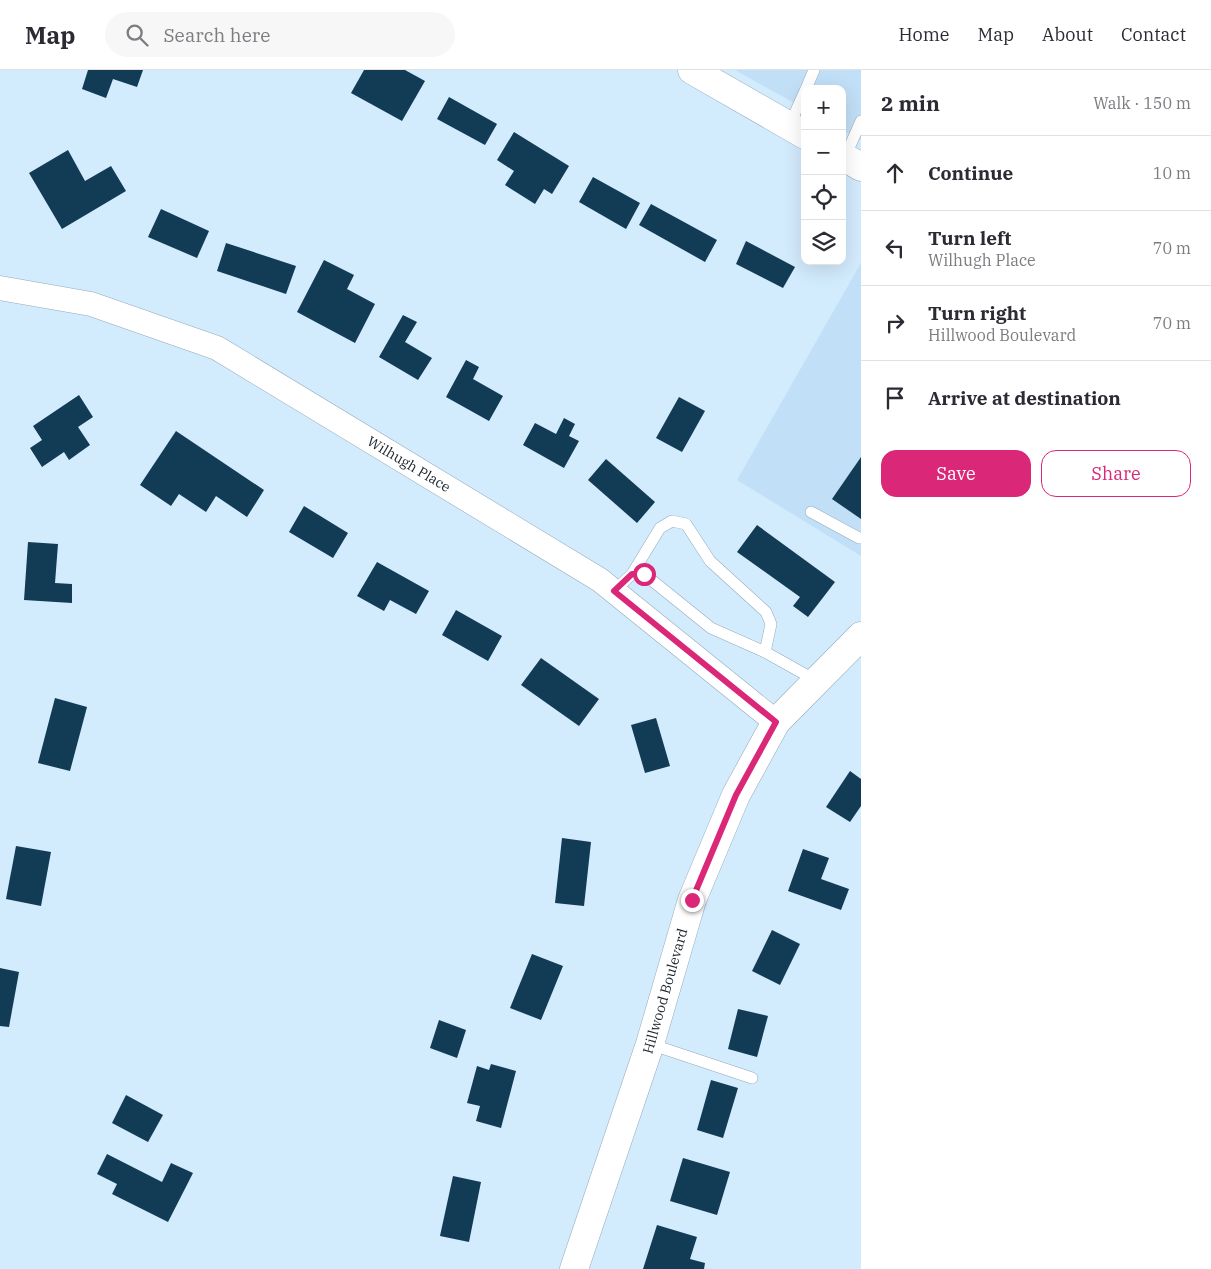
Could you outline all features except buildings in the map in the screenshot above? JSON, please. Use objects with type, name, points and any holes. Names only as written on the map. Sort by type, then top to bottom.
[{"type":"street","points":[[692,70],[797,131]]},
{"type":"street","name":"Wilhugh Place","points":[[0,288],[91,304],[217,348],[600,580],[776,722]]},
{"type":"street","name":"Hillwood Boulevard","points":[[574,1269],[650,1044],[692,900],[736,795],[776,722],[861,636]]},
{"type":"lane","points":[[807,85],[814,70]]},
{"type":"lane","points":[[797,131],[801,110]]},
{"type":"lane","points":[[849,160],[861,121]]},
{"type":"lane","points":[[811,512],[861,538]]},
{"type":"lane","points":[[614,591],[632,574],[660,528],[672,521],[686,524],[710,561],[766,612],[771,624],[765,652]]},
{"type":"lane","points":[[632,574],[644,574],[712,628],[765,652],[817,681]]},
{"type":"lane","points":[[650,1044],[752,1078]]},
{"type":"shaded area","points":[[735,70],[861,70],[861,140],[846,132],[846,85],[801,85],[801,107]]},
{"type":"shaded area","points":[[861,263],[861,556],[737,480]]},
{"type":"route","points":[[644,574],[632,574],[614,591],[776,722],[736,795],[692,900]]}]
